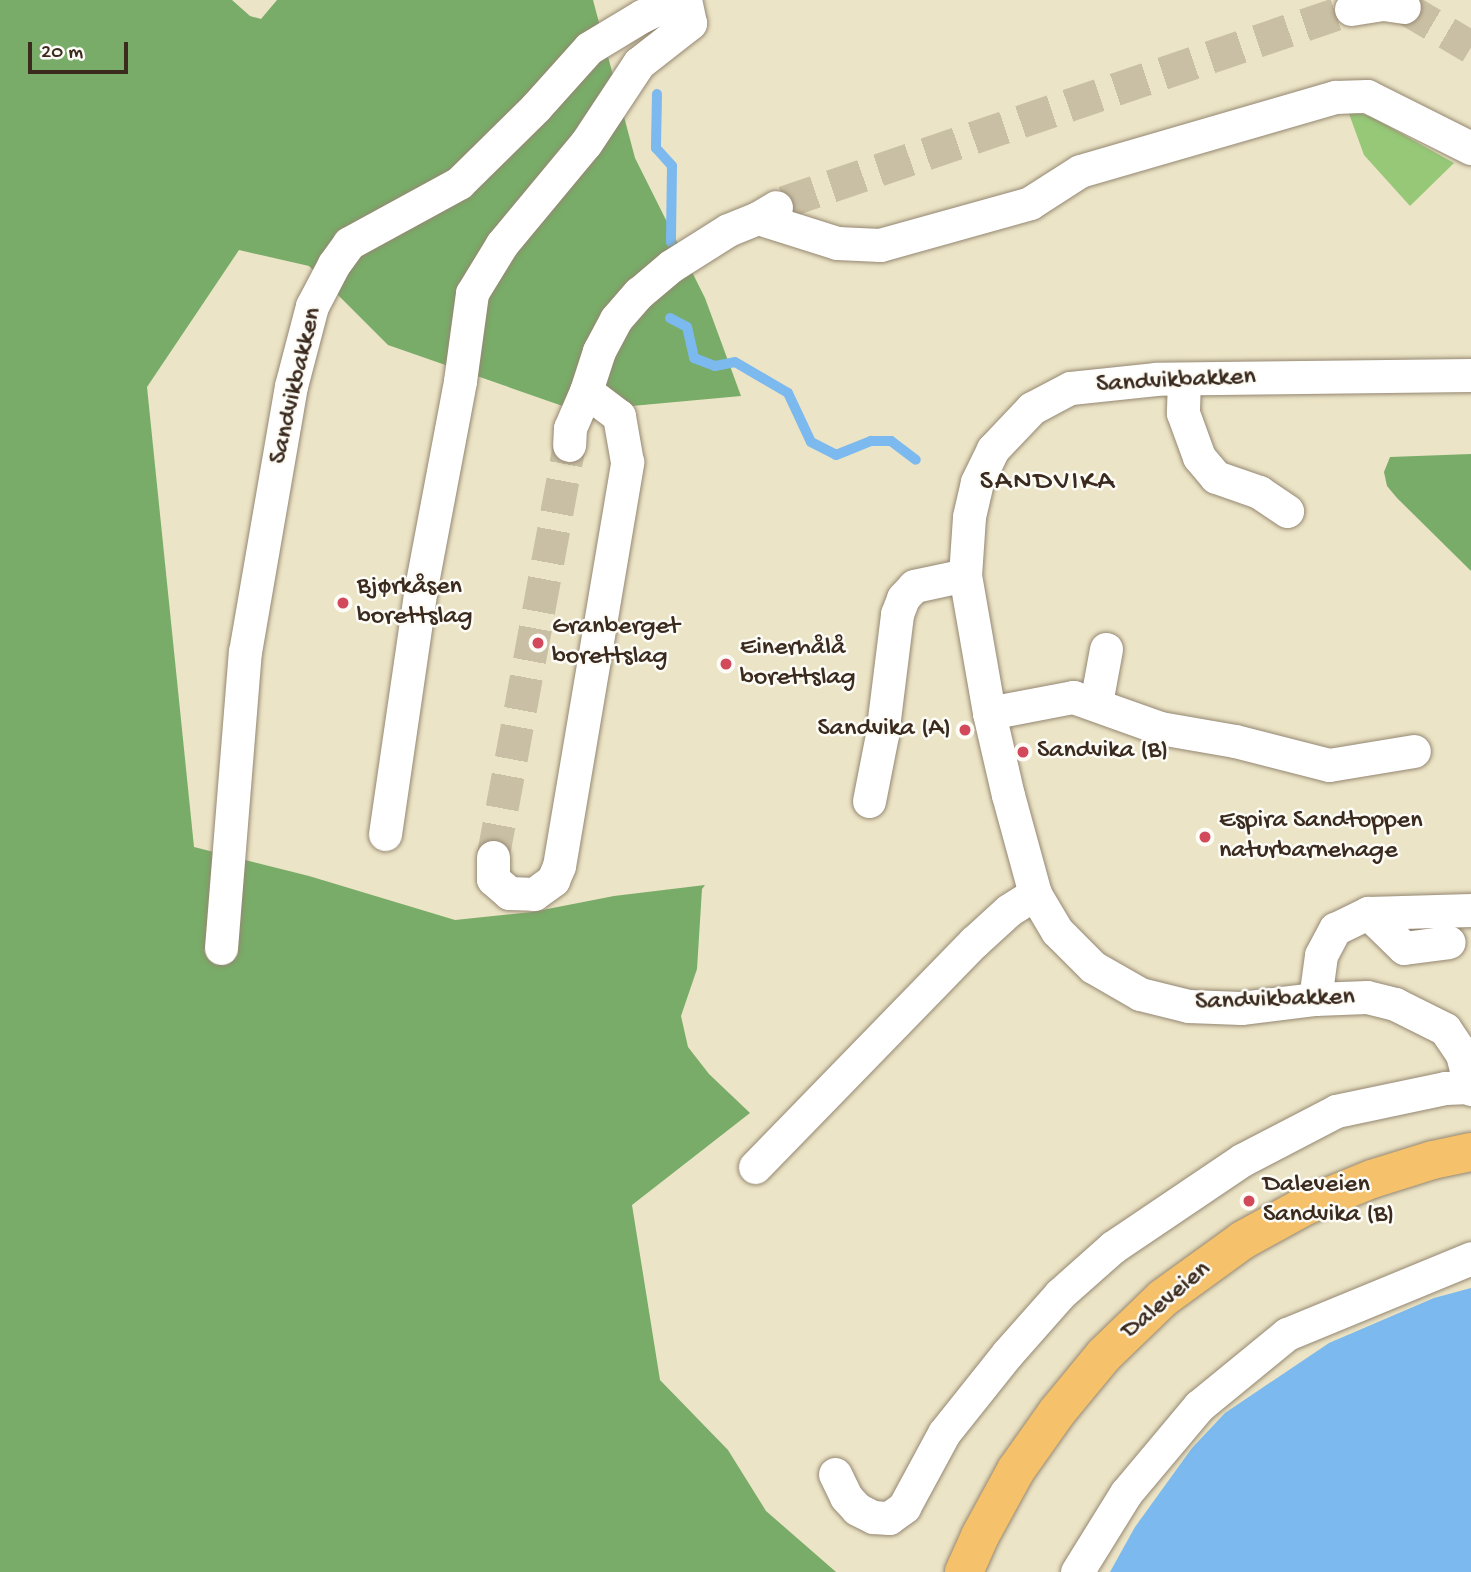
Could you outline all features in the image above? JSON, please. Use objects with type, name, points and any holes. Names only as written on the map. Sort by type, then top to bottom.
[{"type":"main road","name":"Daleveien","points":[[964,1572],[1016,1470],[1057,1412],[1104,1355],[1163,1298],[1243,1240],[1303,1208],[1372,1179],[1471,1152]]},
{"type":"street","name":"Sandvikbakken","points":[[221,948],[245,652],[291,386],[312,306],[349,243],[459,183],[536,107],[589,48],[642,16],[677,0]]},
{"type":"street","points":[[385,834],[420,593],[460,381],[472,293],[502,244],[586,143],[639,63],[690,23],[685,0]]},
{"type":"street","points":[[1351,9],[1384,4],[1404,8]]},
{"type":"street","points":[[569,445],[570,428],[599,351],[616,319],[639,293],[671,266],[728,230],[771,210],[837,243],[880,245],[1030,202],[1080,171],[1335,97],[1367,96],[1471,148]]},
{"type":"street","name":"Sandvikbakken","points":[[1471,375],[1156,379],[1070,388],[1032,408],[993,449],[977,482],[969,517],[965,575],[989,713],[1035,894],[1058,931],[1093,967],[1140,994],[1188,1006],[1241,1008],[1315,999],[1367,997],[1395,1004],[1422,1014],[1444,1029],[1462,1054],[1471,1088]]},
{"type":"street","points":[[1184,380],[1182,413],[1199,457],[1216,477],[1259,492],[1287,511]]},
{"type":"street","points":[[493,857],[493,880],[509,893],[534,894],[553,880],[559,866],[627,462],[619,416],[586,391]]},
{"type":"street","points":[[869,801],[882,735],[900,606],[914,586],[965,575]]},
{"type":"street","points":[[1096,703],[1106,649]]},
{"type":"street","points":[[989,713],[1073,697],[1160,728],[1235,741],[1329,765],[1414,751]]},
{"type":"street","points":[[755,1167],[974,942],[1009,910],[1035,894]]},
{"type":"street","points":[[1315,999],[1321,955],[1335,929],[1368,913],[1471,910]]},
{"type":"street","points":[[1368,913],[1404,948],[1449,942]]},
{"type":"street","points":[[835,1474],[846,1497],[857,1509],[873,1517],[889,1518],[904,1507],[944,1433],[1000,1362],[1060,1294],[1113,1247],[1242,1160],[1336,1111],[1445,1088],[1471,1088]]},
{"type":"street","points":[[1077,1572],[1126,1493],[1199,1406],[1287,1334],[1471,1258]]},
{"type":"green space","points":[[0,0],[232,0],[250,16],[261,19],[277,0],[593,0],[635,158],[705,298],[741,396],[577,411],[388,345],[309,266],[239,250],[147,387],[194,847],[309,876],[455,920],[532,912],[614,896],[705,885],[702,889],[697,969],[681,1016],[688,1047],[709,1074],[750,1113],[632,1205],[660,1380],[728,1450],[766,1511],[836,1572],[0,1572]]},
{"type":"green space","points":[[1348,111],[1370,116],[1454,163],[1410,206],[1364,155]]},
{"type":"green space","points":[[1471,454],[1471,571],[1397,498],[1387,486],[1384,472],[1390,457]]},
{"type":"water","points":[[1471,1288],[1471,1572],[1110,1572],[1135,1527],[1192,1448],[1225,1413],[1329,1343],[1434,1298]]},
{"type":"waterway","points":[[657,94],[656,148],[672,166],[671,242]]},
{"type":"waterway","points":[[670,318],[687,327],[694,358],[715,366],[735,362],[788,393],[811,442],[836,455],[871,441],[891,441],[916,460]]},
{"type":"tunnel","points":[[1404,7],[1471,47]]},
{"type":"tunnel","points":[[784,202],[1351,9]]},
{"type":"tunnel","points":[[493,857],[569,445]]},
{"type":"place","name":"Bjørkåsen borettslag","points":[[343,603]]},
{"type":"place","name":"Granberget borettslag","points":[[538,643]]},
{"type":"place","name":"Einerhålå borettslag","points":[[726,664]]},
{"type":"place","name":"Sandvika (A)","points":[[965,730]]},
{"type":"place","name":"Sandvika (B)","points":[[1023,752]]},
{"type":"place","name":"Espira Sandtoppen naturbarnehage","points":[[1205,837]]},
{"type":"place","name":"Daleveien Sandvika (B)","points":[[1249,1201]]},
{"type":"district","name":"SANDVIKA","points":[[1048,483]]}]
